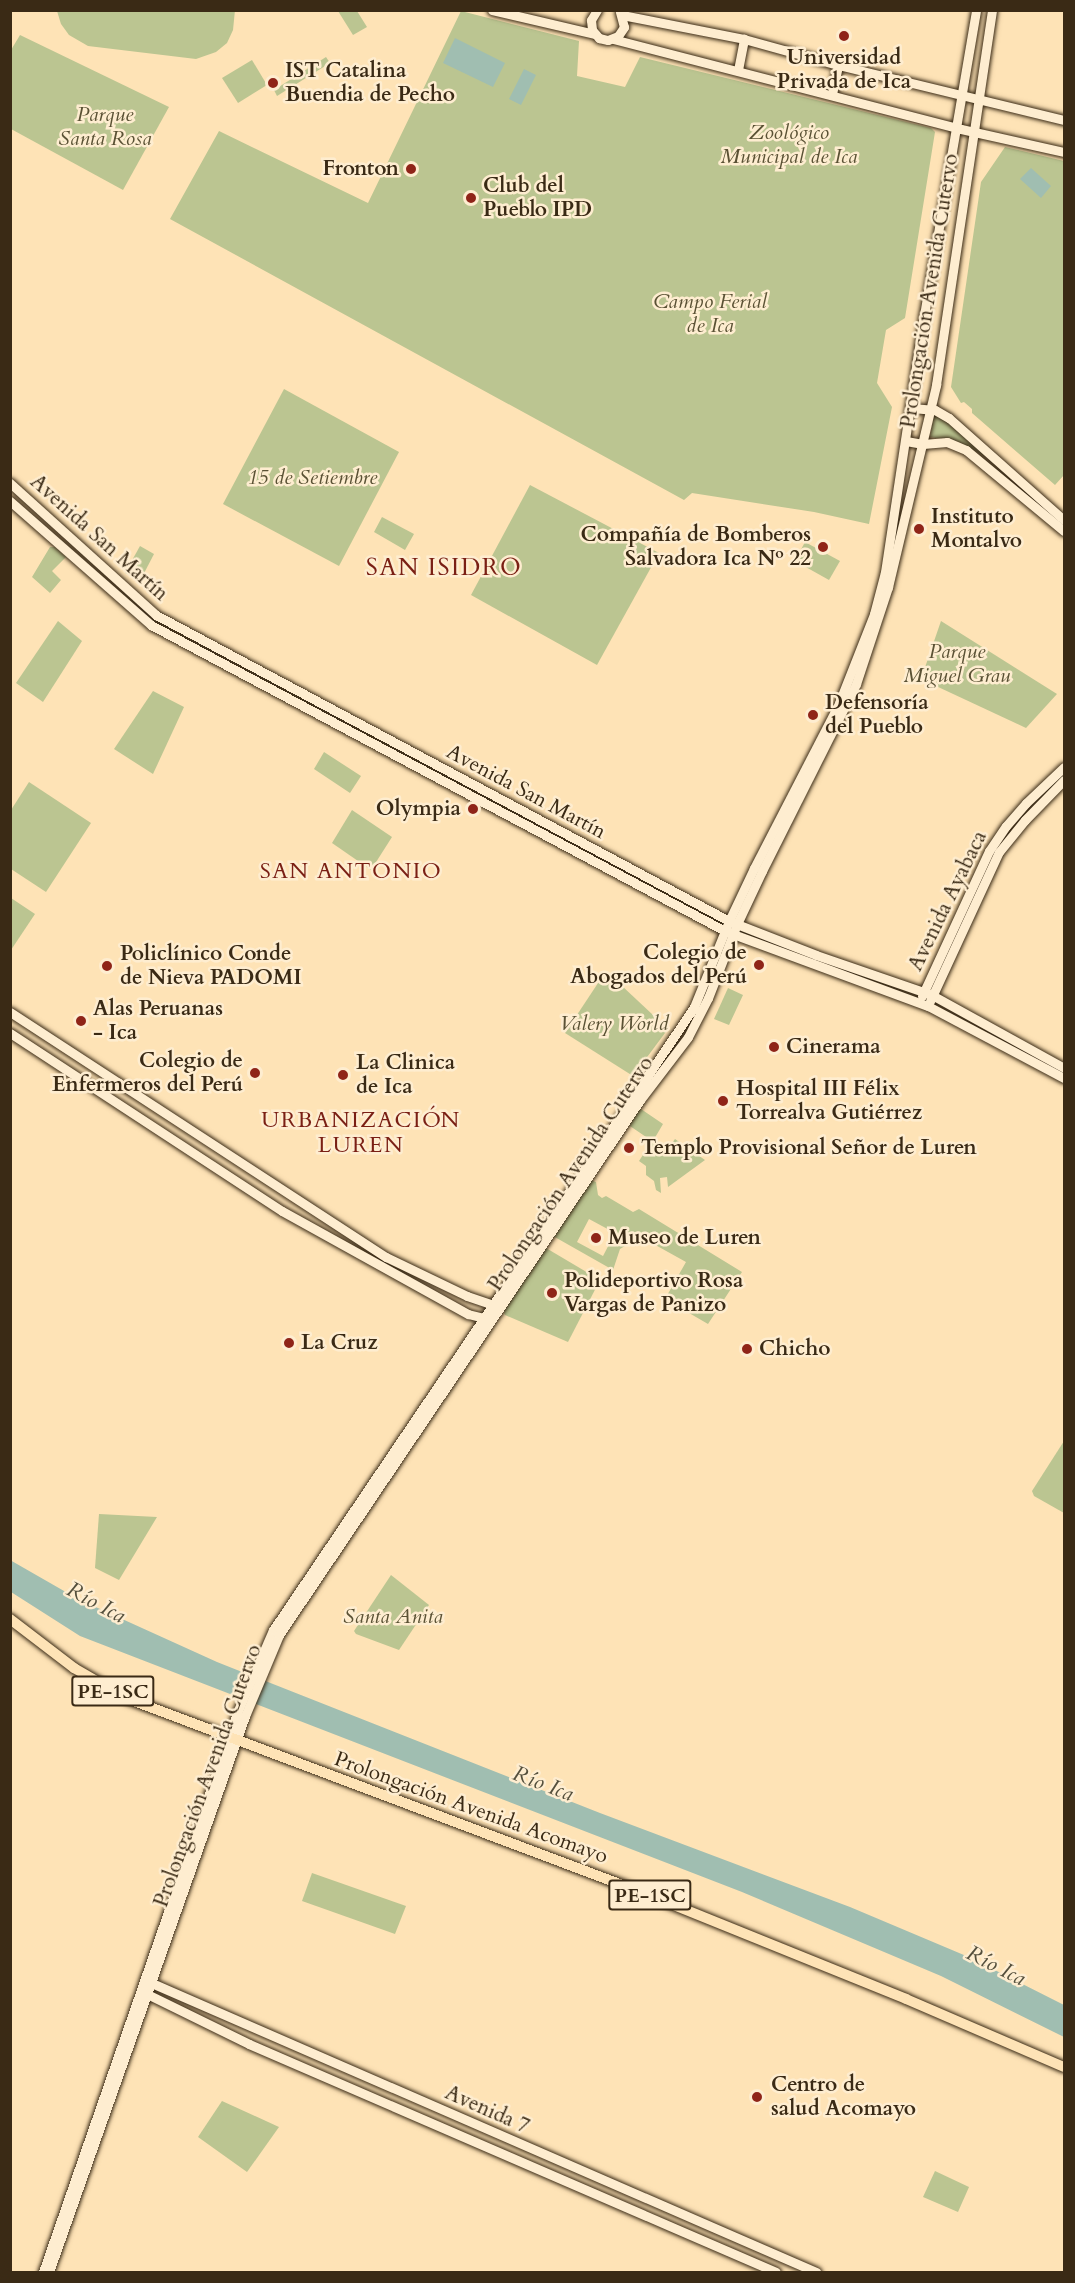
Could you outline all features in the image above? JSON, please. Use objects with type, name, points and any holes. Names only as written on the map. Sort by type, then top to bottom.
[{"type":"main road","name":"Prolongación Avenida Acomayo","points":[[10,1619],[74,1668],[114,1692],[679,1907],[1065,2067]]},
{"type":"street","points":[[492,10],[595,34],[603,39],[613,39],[738,70],[973,132],[1065,152]]},
{"type":"street","points":[[595,34],[591,20],[597,10]]},
{"type":"street","name":"Prolongación Avenida Cutervo","points":[[260,1667],[290,1618],[489,1319],[640,1100],[688,1037],[708,998],[733,922],[839,703],[874,614],[885,572],[930,282],[976,10]]},
{"type":"street","name":"Prolongación Avenida Cutervo","points":[[733,922],[856,684],[888,586],[936,385],[992,10]]},
{"type":"street","points":[[613,39],[624,27],[622,13],[744,39],[838,65],[1065,120]]},
{"type":"street","points":[[738,70],[744,39]]},
{"type":"street","points":[[832,94],[838,65]]},
{"type":"street","points":[[930,282],[950,285]]},
{"type":"street","points":[[912,408],[931,409],[949,418],[1065,520]]},
{"type":"street","points":[[906,441],[923,444],[947,442],[966,450],[1065,531]]},
{"type":"street","name":"Avenida San Martín","points":[[10,483],[156,615],[733,922],[816,955],[927,994],[1065,1068]]},
{"type":"street","name":"Avenida San Martín","points":[[10,501],[151,625],[729,933],[924,1005],[1065,1078]]},
{"type":"street","name":"Avenida Ayabaca","points":[[924,1005],[989,851],[1026,802],[1065,766]]},
{"type":"street","name":"Avenida Ayabaca","points":[[927,994],[999,852],[1025,820],[1065,780]]},
{"type":"street","name":"Prolongación Avenida Cutervo","points":[[43,2272],[148,1982],[241,1714],[283,1611],[471,1337],[489,1319],[493,1305],[694,1007],[729,933]]},
{"type":"street","points":[[10,1012],[386,1257],[458,1292],[493,1305]]},
{"type":"street","points":[[10,1032],[282,1211],[468,1314],[489,1319]]},
{"type":"street","points":[[468,1314],[472,1322],[471,1337]]},
{"type":"street","name":"Avenida 7","points":[[148,1982],[816,2272]]},
{"type":"street","name":"Prolongación Avenida Cutervo","points":[[49,2272],[144,1992]]},
{"type":"street","name":"Avenida 7","points":[[144,1992],[249,2044],[776,2272]]},
{"type":"green space","points":[[235,10],[233,30],[227,43],[216,52],[196,59],[88,46],[69,35],[61,24],[57,11]]},
{"type":"green space","points":[[338,11],[357,11],[367,27],[353,35]]},
{"type":"green space","name":"Campo Ferial de Ica","points":[[461,11],[579,41],[577,76],[625,87],[640,57],[931,128],[935,132],[905,318],[886,330],[877,383],[892,407],[869,524],[814,512],[692,493],[684,500],[170,219],[219,131],[368,203]]},
{"type":"green space","name":"Parque Santa Rosa","points":[[20,35],[169,107],[123,190],[11,129],[11,50]]},
{"type":"green space","points":[[326,57],[330,63],[277,96],[274,90]]},
{"type":"green space","points":[[252,60],[267,85],[238,103],[222,78]]},
{"type":"green space","points":[[1005,147],[1064,161],[1064,475],[1055,485],[972,413],[972,409],[964,402],[961,403],[951,387],[981,182]]},
{"type":"green space","name":"15 de Setiembre","points":[[284,389],[399,452],[339,566],[223,504]]},
{"type":"green space","points":[[934,414],[947,420],[993,461],[959,442],[930,437]]},
{"type":"green space","points":[[530,485],[659,553],[597,665],[471,595]]},
{"type":"green space","points":[[382,517],[414,534],[405,550],[374,532]]},
{"type":"green space","points":[[805,542],[840,561],[829,580],[795,561]]},
{"type":"green space","points":[[140,546],[154,554],[140,581],[125,573]]},
{"type":"green space","points":[[50,547],[55,547],[66,557],[52,571],[61,580],[50,593],[32,577]]},
{"type":"green space","points":[[58,621],[82,641],[43,702],[16,683]]},
{"type":"green space","name":"Parque Miguel Grau","points":[[941,621],[1057,694],[1026,728],[921,679]]},
{"type":"green space","points":[[153,691],[184,707],[153,774],[114,749]]},
{"type":"green space","points":[[324,752],[361,776],[350,793],[314,769]]},
{"type":"green space","points":[[29,782],[91,823],[46,892],[11,869],[11,810]]},
{"type":"green space","points":[[352,810],[392,837],[371,870],[332,843]]},
{"type":"green space","points":[[11,898],[35,914],[11,950]]},
{"type":"green space","name":"Valery World","points":[[606,971],[668,1029],[633,1076],[565,1033]]},
{"type":"green space","points":[[728,988],[743,995],[729,1025],[714,1019]]},
{"type":"green space","points":[[638,1107],[663,1124],[653,1141],[666,1151],[675,1139],[705,1160],[668,1187],[667,1177],[660,1178],[661,1193],[656,1190],[654,1181],[646,1175],[646,1166],[639,1161],[652,1141],[627,1124]]},
{"type":"green space","points":[[590,1180],[596,1182],[598,1195],[602,1198],[606,1196],[633,1212],[639,1209],[742,1272],[708,1324],[665,1299],[686,1262],[632,1232],[625,1246],[620,1249],[613,1270],[553,1236]],"holes":[[[589,1219],[615,1233],[603,1256],[577,1242]]]},
{"type":"green space","name":"Polideportivo Rosa Vargas de Panizo","points":[[546,1248],[600,1280],[568,1342],[505,1315],[502,1307],[540,1250]]},
{"type":"green space","points":[[1064,1441],[1064,1513],[1034,1496],[1032,1491]]},
{"type":"green space","points":[[99,1514],[157,1517],[119,1580],[95,1568]]},
{"type":"green space","name":"Santa Anita","points":[[391,1575],[429,1605],[399,1650],[356,1634],[354,1631]]},
{"type":"green space","points":[[312,1873],[406,1906],[395,1934],[302,1901]]},
{"type":"green space","points":[[222,2101],[279,2127],[247,2172],[198,2137]]},
{"type":"green space","points":[[935,2171],[969,2187],[958,2212],[923,2197]]},
{"type":"shaded area","points":[[455,38],[505,63],[493,87],[443,63]]},
{"type":"shaded area","points":[[524,69],[536,75],[521,105],[509,99]]},
{"type":"shaded area","points":[[1031,168],[1051,186],[1041,198],[1020,179]]},
{"type":"shaded area","name":"Río Ica","points":[[10,1560],[78,1599],[217,1662],[600,1813],[850,1907],[971,1958],[1064,2005],[1064,2037],[941,1976],[742,1892],[80,1636],[11,1592]]},
{"type":"place","name":"Universidad Privada de Ica","points":[[844,36]]},
{"type":"place","name":"IST Catalina Buendia de Pecho","points":[[273,83]]},
{"type":"place","name":"Fronton","points":[[411,169]]},
{"type":"place","name":"Club del Pueblo IPD","points":[[471,198]]},
{"type":"place","name":"Instituto Montalvo","points":[[919,529]]},
{"type":"place","name":"Compañía de Bomberos Salvadora Ica Nº 22","points":[[823,547]]},
{"type":"place","name":"Defensoría del Pueblo","points":[[813,715]]},
{"type":"place","name":"Olympia","points":[[473,809]]},
{"type":"place","name":"Colegio de Abogados del Perú","points":[[759,965]]},
{"type":"place","name":"Policlínico Conde de Nieva PADOMI","points":[[107,966]]},
{"type":"place","name":"Alas Peruanas - Ica","points":[[81,1021]]},
{"type":"place","name":"Cinerama","points":[[774,1047]]},
{"type":"place","name":"Colegio de Enfermeros del Perú","points":[[255,1073]]},
{"type":"place","name":"La Clinica de Ica","points":[[343,1075]]},
{"type":"place","name":"Hospital III Félix Torrealva Gutiérrez","points":[[723,1101]]},
{"type":"place","name":"Templo Provisional Señor de Luren","points":[[629,1148]]},
{"type":"place","name":"Museo de Luren","points":[[596,1238]]},
{"type":"place","name":"Polideportivo Rosa Vargas de Panizo","points":[[552,1293]]},
{"type":"place","name":"La Cruz","points":[[289,1343]]},
{"type":"place","name":"Chicho","points":[[747,1349]]},
{"type":"place","name":"Centro de salud Acomayo","points":[[757,2097]]},
{"type":"district","name":"SAN ISIDRO","points":[[444,568]]},
{"type":"district","name":"SAN ANTONIO","points":[[351,872]]},
{"type":"district","name":"URBANIZACIÓN LUREN","points":[[361,1132]]},
{"type":"park label","name":"Zoológico Municipal de Ica","points":[[789,145]]}]
